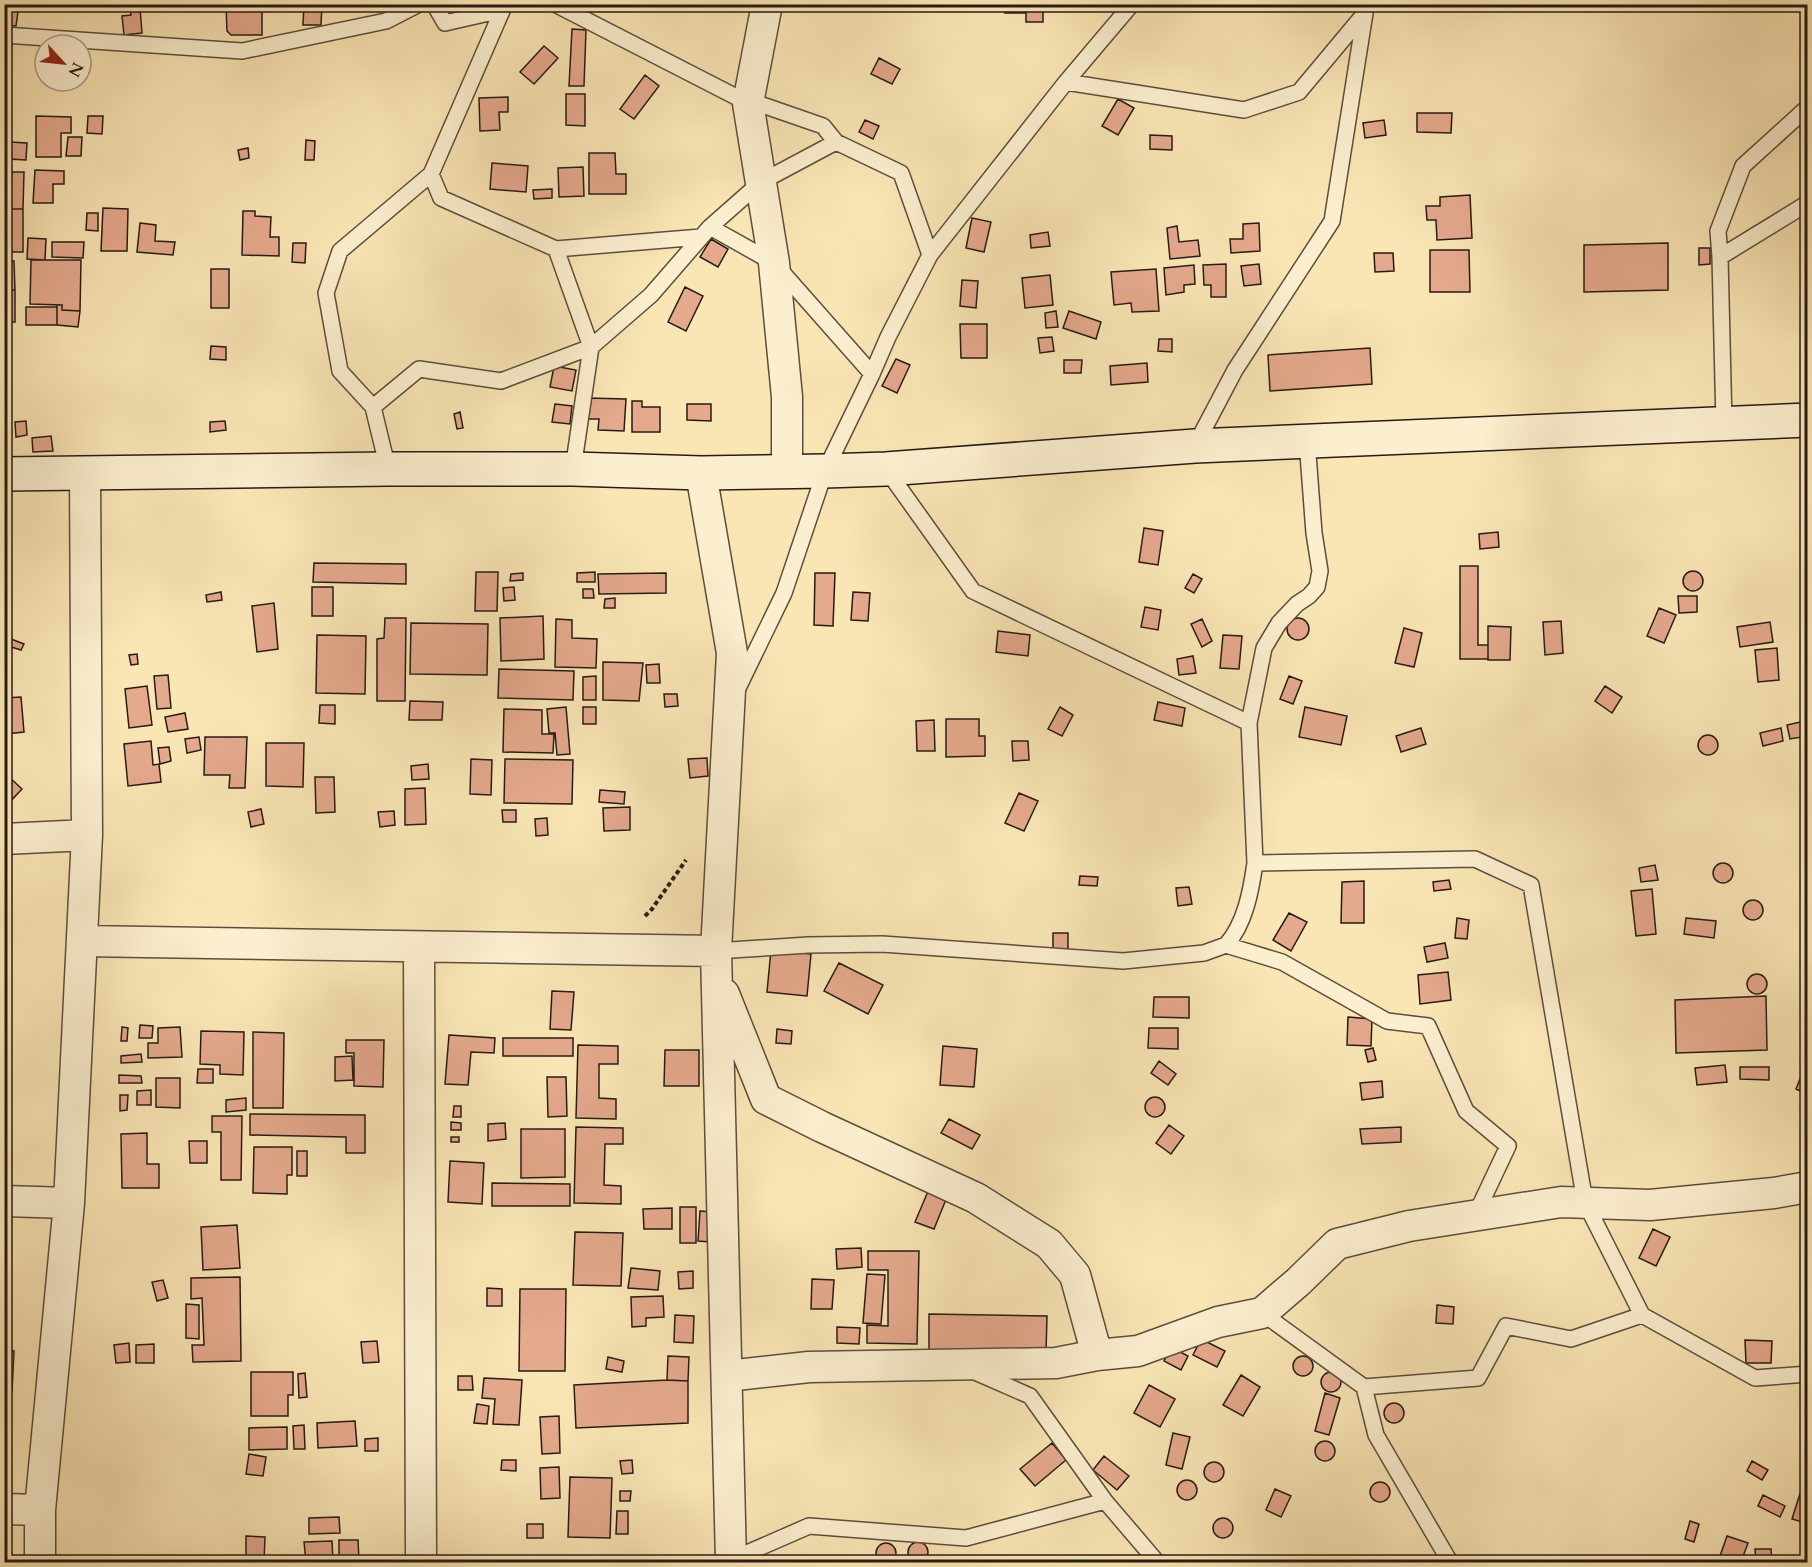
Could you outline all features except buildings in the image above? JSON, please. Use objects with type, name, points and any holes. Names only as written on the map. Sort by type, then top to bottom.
[{"type":"main road","points":[[4,474],[388,469],[573,469],[701,473],[825,471],[886,469],[1195,446],[1808,420]]},
{"type":"street","points":[[767,4],[748,102],[774,263],[788,397],[788,471]]},
{"type":"street","points":[[40,1563],[40,1510],[69,1203],[87,835],[85,473]]},
{"type":"street","points":[[701,473],[732,653],[717,965],[731,1561]]},
{"type":"street","points":[[4,839],[87,835]]},
{"type":"street","points":[[82,941],[610,949],[717,965]]},
{"type":"street","points":[[419,947],[421,1563]]},
{"type":"street","points":[[717,965],[766,1099],[976,1198],[1049,1244],[1075,1275],[1097,1354]]},
{"type":"street","points":[[727,1376],[809,1367],[1056,1363],[1097,1354],[1138,1351],[1218,1322],[1262,1313],[1337,1244],[1409,1226],[1561,1202],[1650,1205],[1774,1193],[1808,1187]]},
{"type":"street","points":[[4,1201],[69,1203]]},
{"type":"street","points":[[4,1509],[40,1510]]},
{"type":"lane","points":[[4,35],[242,51],[386,21],[419,4]]},
{"type":"lane","points":[[434,4],[445,23],[503,7]]},
{"type":"lane","points":[[555,4],[748,102],[824,126],[836,142],[901,173],[930,255]]},
{"type":"lane","points":[[730,704],[784,594],[825,471],[888,337],[930,255],[1066,82],[1132,4]]},
{"type":"lane","points":[[388,469],[373,407],[340,371],[326,293],[340,251],[431,174],[503,7]]},
{"type":"lane","points":[[1066,82],[1244,110],[1299,92],[1365,9]]},
{"type":"lane","points":[[1195,446],[1235,370],[1332,221],[1365,9]]},
{"type":"lane","points":[[1724,425],[1718,231],[1743,166],[1808,107]]},
{"type":"lane","points":[[373,407],[419,369],[501,381],[591,347],[651,295],[705,232],[761,182],[836,142]]},
{"type":"lane","points":[[431,174],[441,198],[556,249],[705,232],[774,263],[872,374]]},
{"type":"lane","points":[[1720,257],[1808,203]]},
{"type":"lane","points":[[556,249],[591,347],[573,469]]},
{"type":"lane","points":[[717,965],[808,945],[882,944],[1123,961],[1204,953],[1226,945],[1234,936],[1251,891],[1255,863],[1249,723],[1264,648],[1279,623],[1317,588],[1320,571],[1314,532],[1307,441]]},
{"type":"lane","points":[[886,469],[973,591],[1249,723]]},
{"type":"lane","points":[[1255,863],[1475,859],[1531,885],[1585,1202],[1642,1315],[1755,1377],[1808,1374]]},
{"type":"lane","points":[[1226,945],[1282,962],[1387,1021],[1428,1026],[1466,1111],[1508,1146],[1475,1216]]},
{"type":"lane","points":[[1262,1313],[1364,1388],[1376,1435],[1450,1563]]},
{"type":"lane","points":[[1364,1388],[1478,1378],[1506,1326],[1571,1339],[1642,1315]]},
{"type":"lane","points":[[956,1363],[1029,1396],[1105,1502],[1157,1563]]},
{"type":"lane","points":[[731,1561],[809,1526],[966,1538],[1105,1502]]},
{"type":"path","points":[[610,949],[652,909],[690,855]]}]
